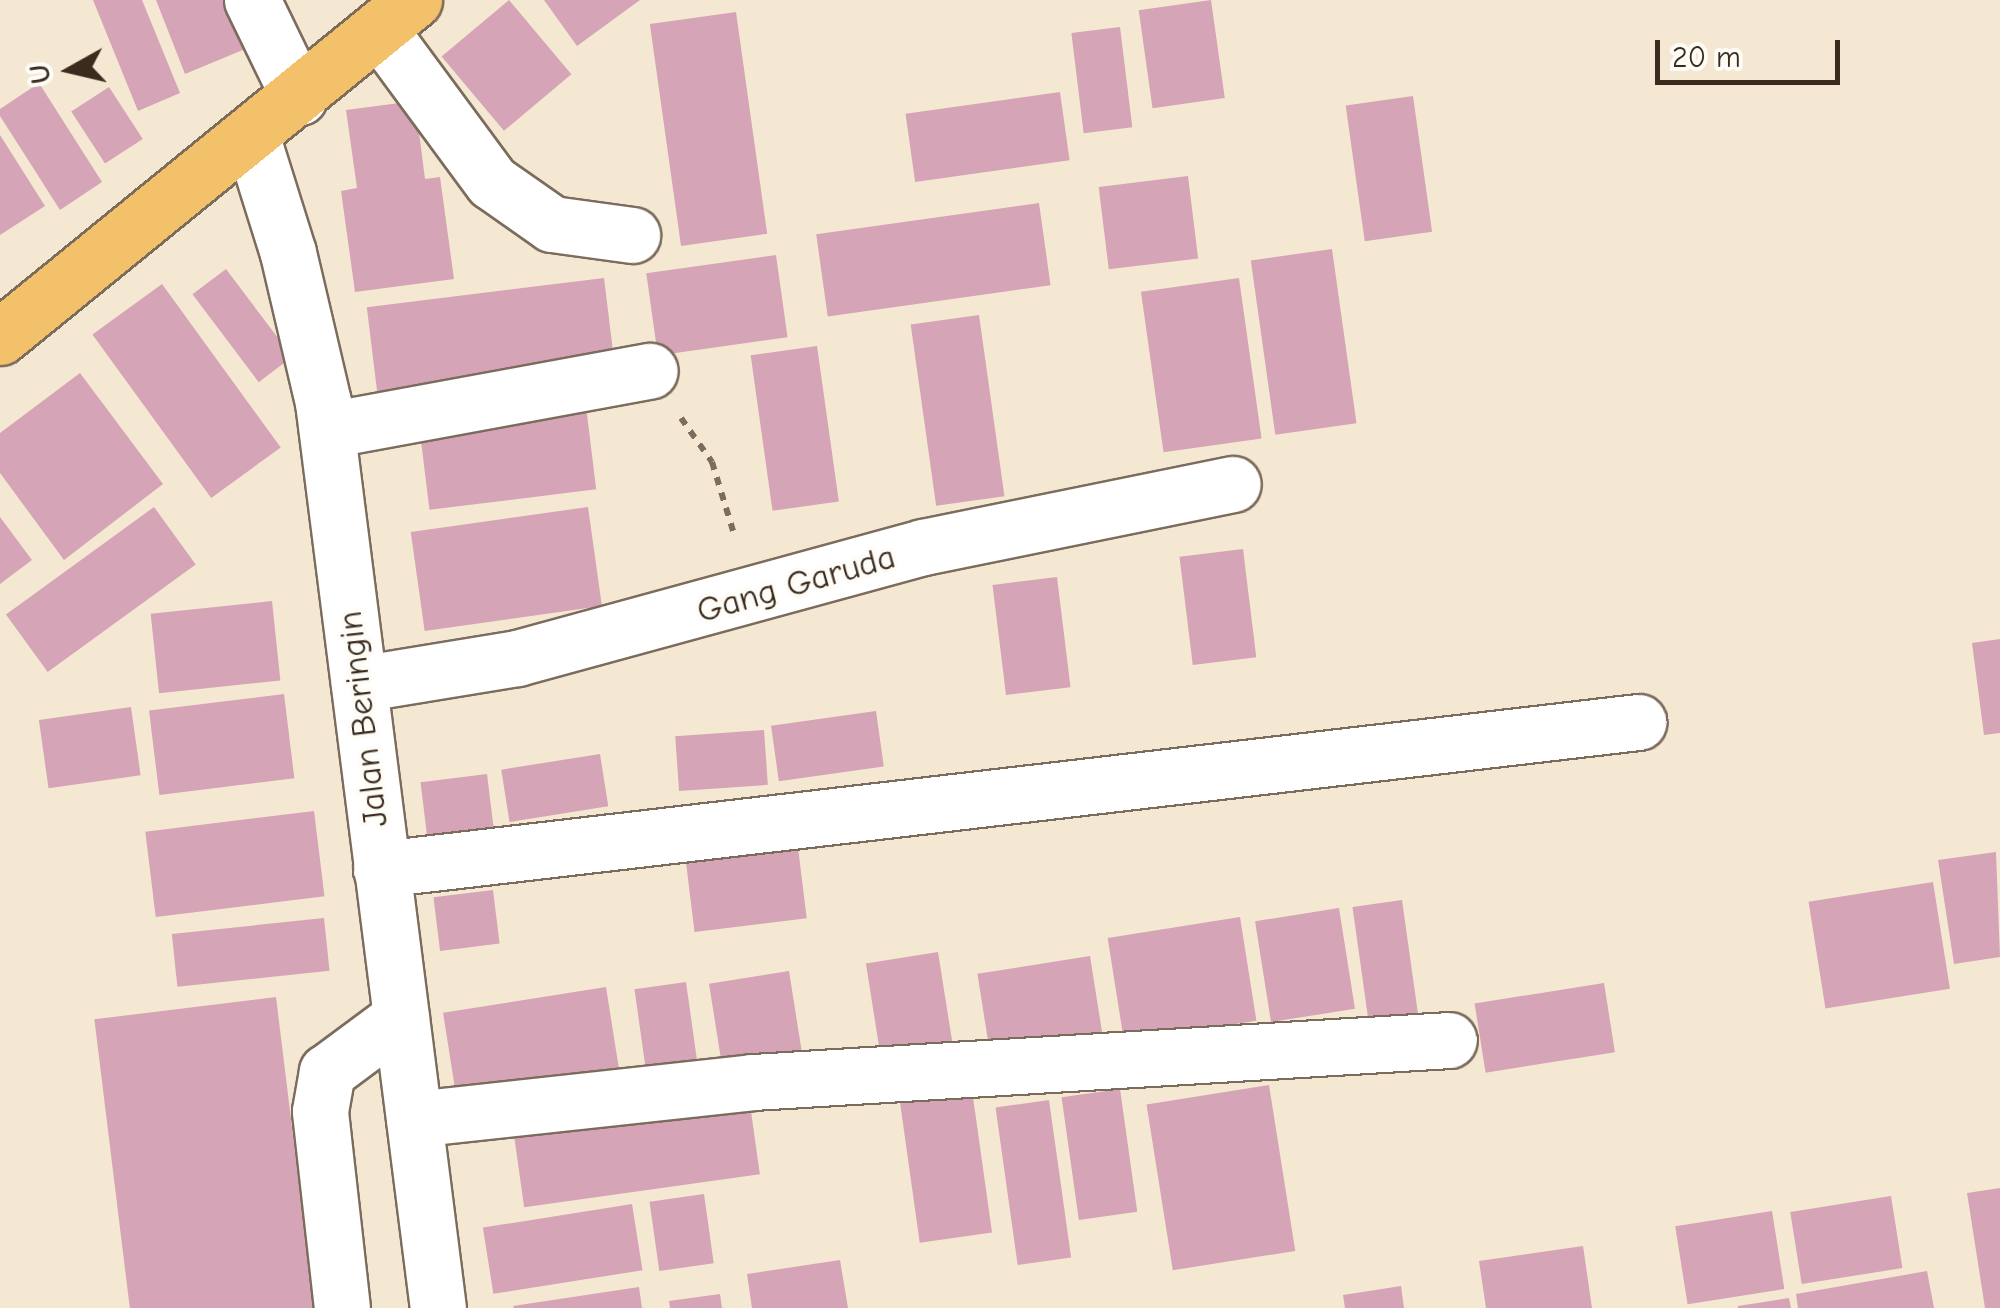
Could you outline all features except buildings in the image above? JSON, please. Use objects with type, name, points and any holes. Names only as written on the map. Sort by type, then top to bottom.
[{"type":"main road","points":[[0,337],[252,138],[396,14]]},
{"type":"street","points":[[252,0],[298,98]]},
{"type":"street","points":[[396,14],[492,182],[552,224],[632,235]]},
{"type":"street","name":"Jalan Beringin","points":[[252,138],[288,253],[327,430],[438,1308]]},
{"type":"street","points":[[327,430],[650,371]]},
{"type":"street","name":"Gang Garuda","points":[[359,684],[518,658],[923,547],[1233,484]]},
{"type":"street","points":[[381,869],[1638,722]]},
{"type":"street","points":[[342,1308],[320,1111],[327,1072],[401,1016]]},
{"type":"street","points":[[414,1119],[753,1082],[1449,1040]]},
{"type":"path","points":[[650,371],[712,462],[750,596]]}]
